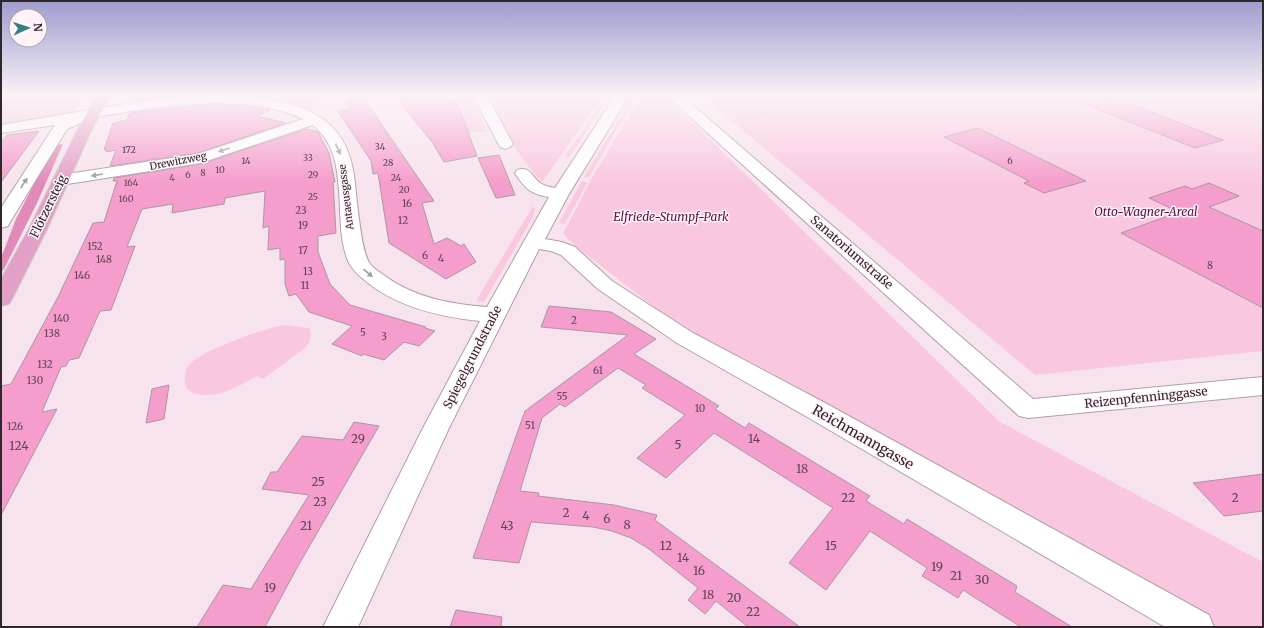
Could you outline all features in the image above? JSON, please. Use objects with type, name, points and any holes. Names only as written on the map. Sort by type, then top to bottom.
[{"type":"main road","name":"Flötzersteig","points":[[1,299],[38,229],[88,125]]},
{"type":"street","points":[[1,129],[22,125]]},
{"type":"street","points":[[2,218],[63,125]]},
{"type":"street","name":"Drewitzweg","points":[[61,180],[201,158],[298,125]]},
{"type":"street","name":"Antaeusgasse","points":[[320,125],[331,135],[341,154],[346,182],[351,236],[361,266],[384,286],[428,305],[477,314],[494,315]]},
{"type":"street","points":[[495,125],[505,144]]},
{"type":"street","name":"Spiegelgrundstraße","points":[[340,627],[436,428],[494,315],[535,243],[560,194],[603,125]]},
{"type":"street","name":"Sanatoriumstraße","points":[[707,125],[1028,409]]},
{"type":"street","points":[[523,173],[530,184],[540,191],[560,194]]},
{"type":"street","name":"Reichmanngasse","points":[[535,243],[555,246],[568,250],[605,285],[685,338],[818,411],[1197,627]]},
{"type":"street","name":"Reizenpfenninggasse","points":[[1028,409],[1263,386]]},
{"type":"green space","points":[[430,125],[484,125],[487,131],[438,135]]},
{"type":"green space","points":[[501,125],[582,125],[542,182],[525,162]]},
{"type":"green space","points":[[586,125],[590,125],[569,157],[565,157]]},
{"type":"green space","points":[[615,125],[620,125],[589,177],[584,177]]},
{"type":"green space","name":"Elfriede-Stumpf-Park","points":[[623,125],[695,125],[1000,422],[1263,562],[1263,627],[1213,627],[680,327],[579,249],[563,234],[593,176]]},
{"type":"green space","name":"Otto-Wagner-Areal","points":[[737,125],[1263,125],[1263,351],[1035,375]]},
{"type":"green space","points":[[582,181],[587,183],[565,224],[559,223]]},
{"type":"green space","points":[[533,206],[535,210],[533,217],[484,302],[476,301]]},
{"type":"green space","points":[[284,325],[309,328],[311,334],[310,341],[305,348],[263,379],[257,376],[233,389],[214,395],[196,394],[188,390],[186,387],[185,376],[187,368],[199,357],[235,340],[263,330]]},
{"type":"shaded area","points":[[63,144],[37,203],[4,269],[1,272],[1,258],[16,219],[56,145]]},
{"type":"building","points":[[112,125],[279,125],[198,153],[110,166],[116,150],[106,152],[107,149],[104,150]]},
{"type":"building","points":[[347,125],[382,125],[434,201],[422,203],[434,244],[447,238],[461,246],[464,244],[476,262],[446,279],[389,243],[378,173],[373,174],[371,161]]},
{"type":"building","points":[[419,125],[465,125],[477,156],[444,162],[432,142]]},
{"type":"building","points":[[1138,125],[1186,125],[1223,140],[1195,148]]},
{"type":"building","points":[[978,128],[1086,181],[1044,193],[1024,183],[1029,181],[944,137]]},
{"type":"building","points":[[307,129],[318,132],[329,153],[335,182],[333,182],[336,233],[318,236],[318,252],[330,284],[350,305],[435,331],[419,346],[404,342],[384,360],[363,354],[362,356],[332,344],[352,326],[309,312],[296,294],[289,296],[285,284],[285,259],[280,260],[280,248],[268,250],[269,226],[263,228],[265,191],[225,198],[224,204],[172,213],[173,204],[142,209],[127,247],[135,246],[111,310],[100,311],[79,358],[69,360],[66,366],[61,367],[42,412],[57,409],[1,515],[1,386],[11,384],[58,297],[93,223],[104,222],[117,181],[113,181],[114,178],[201,164]]},
{"type":"building","points":[[39,131],[1,182],[1,142],[7,135]]},
{"type":"building","points":[[499,155],[515,195],[496,198],[478,158]]},
{"type":"building","points":[[1209,183],[1239,196],[1209,207],[1263,231],[1263,308],[1121,233],[1179,212],[1149,198],[1185,186],[1192,189]]},
{"type":"building","points":[[549,306],[611,312],[656,339],[634,354],[719,406],[715,409],[745,428],[749,423],[870,496],[866,501],[904,524],[907,519],[1017,586],[1015,592],[1072,627],[1021,627],[963,590],[958,598],[922,576],[927,568],[870,531],[826,590],[789,563],[833,508],[714,433],[666,478],[637,458],[685,415],[642,388],[646,385],[618,368],[565,407],[560,404],[542,418],[520,491],[539,493],[538,496],[614,505],[657,515],[655,520],[800,627],[748,627],[716,601],[705,614],[688,600],[698,588],[649,549],[631,538],[612,531],[593,527],[531,522],[519,563],[473,558],[525,411],[628,335],[541,327]]},
{"type":"building","points":[[169,385],[164,419],[146,423],[152,389]]},
{"type":"building","points":[[354,422],[379,426],[298,566],[265,627],[197,627],[223,585],[251,589],[309,495],[262,489],[271,472],[277,472],[302,436],[343,440]]},
{"type":"building","points":[[1263,474],[1263,511],[1224,516],[1193,483]]},
{"type":"building","points":[[456,610],[502,617],[501,627],[450,627]]}]
